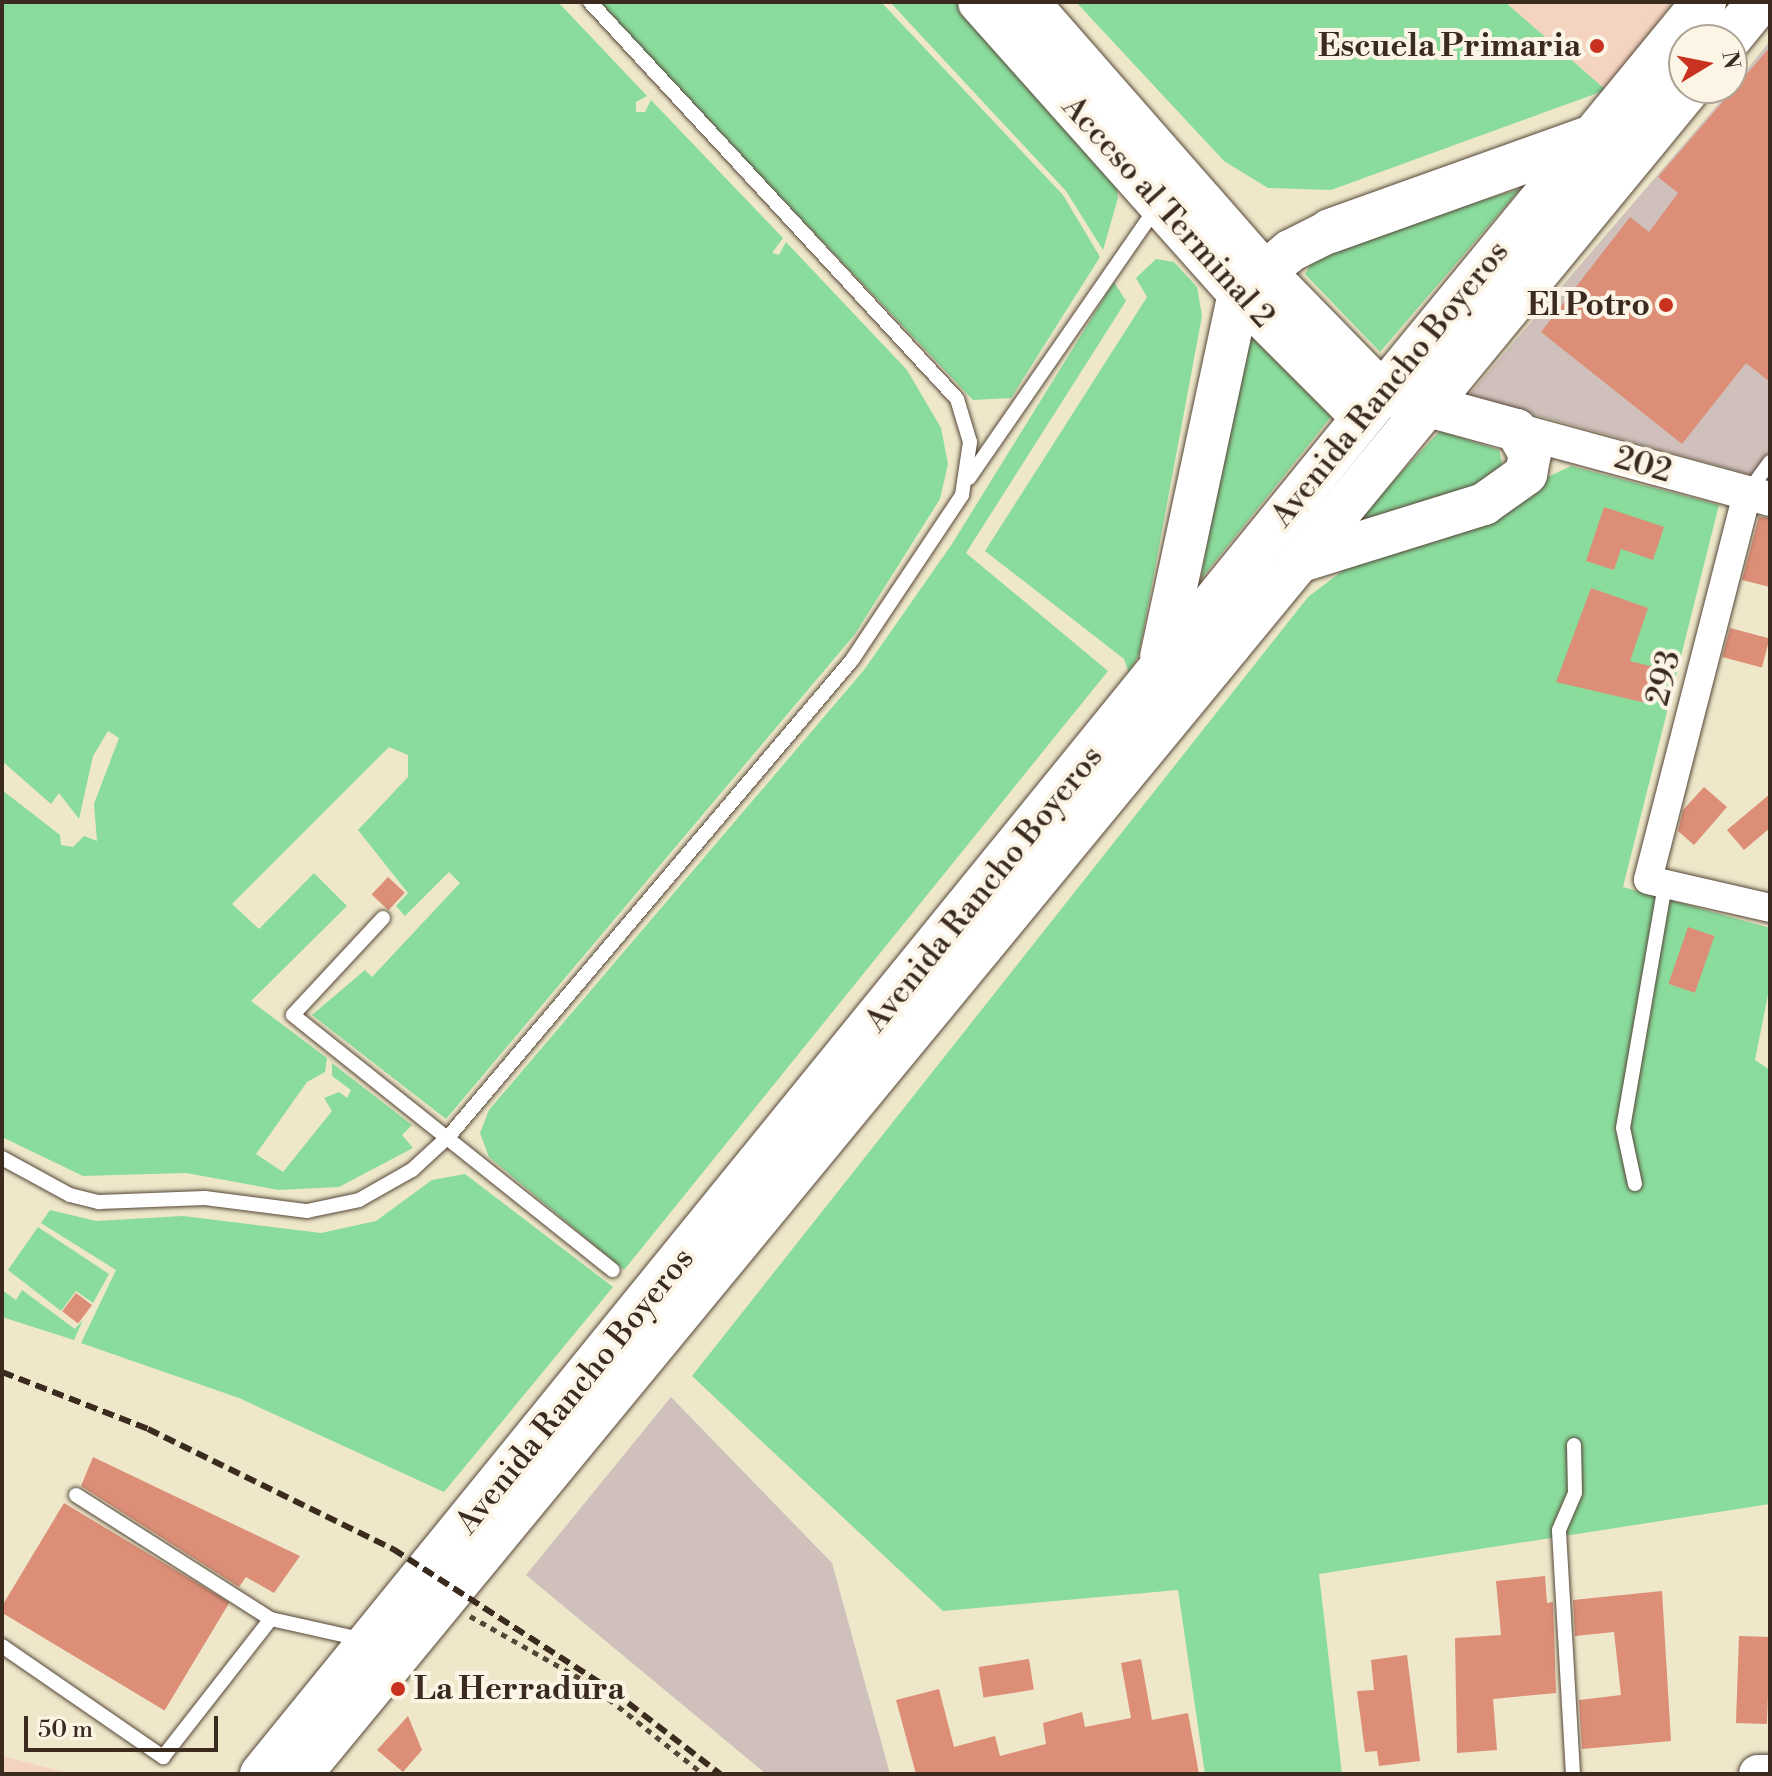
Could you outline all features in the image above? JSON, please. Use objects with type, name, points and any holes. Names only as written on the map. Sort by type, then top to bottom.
[{"type":"highway","name":"Avenida Rancho Boyeros","points":[[1373,405],[1704,2]]},
{"type":"highway","points":[[1741,24],[1759,2]]},
{"type":"highway","name":"Avenida Rancho Boyeros","points":[[1428,405],[1675,104]]},
{"type":"highway","points":[[1330,231],[1594,136]]},
{"type":"main road","name":"Acceso al Terminal 2","points":[[979,2],[1158,205],[1251,282],[1373,405]]},
{"type":"main road","name":"Acceso al Terminal 2","points":[[1028,2],[1220,221],[1251,282]]},
{"type":"main road","points":[[1220,221],[1253,231],[1330,231]]},
{"type":"main road","points":[[1148,687],[1177,603],[1225,333],[1251,282],[1330,231]]},
{"type":"main road","points":[[1295,563],[1484,504],[1516,485],[1523,447],[1428,405],[1373,405]]},
{"type":"main road","name":"Avenida Rancho Boyeros","points":[[281,1767],[371,1641],[1148,687],[1373,405]]},
{"type":"main road","name":"Avenida Rancho Boyeros","points":[[281,1767],[445,1602],[1295,563],[1428,405]]},
{"type":"main road","points":[[1758,1774],[1770,1774]]},
{"type":"street","name":"202","points":[[1523,447],[1588,449],[1758,496]]},
{"type":"street","name":"293","points":[[1656,882],[1758,496]]},
{"type":"street","points":[[1656,882],[1770,908]]},
{"type":"lane","points":[[590,2],[942,379],[967,421],[967,482]]},
{"type":"lane","points":[[2,1158],[70,1195],[99,1202],[205,1198],[330,1211],[385,1187],[449,1136],[852,660],[967,482],[1158,205]]},
{"type":"lane","points":[[1758,496],[1770,462]]},
{"type":"lane","points":[[1635,1184],[1623,1128],[1656,882]]},
{"type":"lane","points":[[383,918],[293,1015],[449,1136],[613,1270]]},
{"type":"lane","points":[[1573,1774],[1559,1530],[1575,1493],[1574,1445]]},
{"type":"lane","points":[[76,1495],[271,1619],[371,1641]]},
{"type":"lane","points":[[2,1646],[163,1757],[271,1619]]},
{"type":"path","points":[[445,1602],[590,1684],[703,1774]]},
{"type":"shaded area","name":"Escuela Primaria","points":[[1505,2],[1673,2],[1606,90]]},
{"type":"shaded area","points":[[1770,41],[1770,480],[1468,396],[1718,104],[1748,104],[1748,68]]},
{"type":"shaded area","points":[[671,1397],[832,1563],[890,1774],[766,1774],[526,1575]]},
{"type":"shaded area","points":[[2,1756],[72,1774],[2,1774]]},
{"type":"green space","points":[[2,2],[558,2],[647,96],[636,102],[636,112],[645,112],[651,100],[783,238],[772,253],[779,255],[786,242],[907,370],[941,428],[948,464],[940,499],[855,634],[446,1119],[312,1015],[365,970],[372,977],[460,883],[449,872],[405,916],[396,906],[408,893],[358,830],[408,777],[408,755],[389,747],[232,904],[259,929],[314,873],[347,906],[251,1001],[327,1058],[325,1072],[307,1082],[256,1154],[283,1172],[332,1111],[324,1098],[339,1092],[347,1098],[351,1090],[332,1076],[332,1063],[412,1125],[402,1135],[413,1148],[339,1187],[279,1190],[186,1173],[83,1176],[2,1137],[2,790],[60,835],[61,845],[73,847],[84,836],[97,841],[94,804],[119,738],[108,731],[93,756],[79,819],[59,793],[51,804],[2,761]]},
{"type":"green space","points":[[595,2],[881,2],[1063,195],[1100,257],[1011,398],[973,400]]},
{"type":"green space","points":[[890,2],[964,2],[1115,176],[1118,198],[1103,250],[1066,191]]},
{"type":"green space","points":[[1076,2],[1505,2],[1606,90],[1331,190],[1268,188],[1224,161]]},
{"type":"green space","points":[[1520,189],[1380,352],[1305,274],[1319,250]]},
{"type":"green space","points":[[1156,259],[1174,262],[1197,287],[1202,316],[1139,654],[1129,673],[1124,659],[985,551],[1147,297],[1136,278]]},
{"type":"green space","points":[[1114,282],[1126,301],[966,553],[1108,671],[624,1270],[489,1157],[480,1133],[489,1110],[864,670],[952,544]]},
{"type":"green space","points":[[1249,333],[1334,413],[1201,579],[1242,345]]},
{"type":"green space","points":[[1440,431],[1499,450],[1503,468],[1494,483],[1349,528]]},
{"type":"green space","points":[[1571,466],[1719,505],[1623,887],[1770,928],[1770,985],[1755,1060],[1770,1070],[1770,1504],[1319,1574],[1342,1774],[1205,1774],[1178,1590],[943,1611],[692,1376],[1308,597],[1358,559],[1489,525],[1533,484]]},
{"type":"green space","points":[[465,1174],[613,1287],[444,1492],[239,1398],[81,1343],[116,1270],[41,1223],[50,1210],[96,1221],[183,1216],[321,1233],[376,1221],[432,1180]]},
{"type":"green space","points":[[38,1227],[109,1274],[93,1303],[76,1291],[61,1311],[8,1270]]},
{"type":"green space","points":[[2,1290],[16,1300],[22,1290],[75,1329],[83,1320],[74,1340],[2,1317]]},
{"type":"building","name":"El Potro","points":[[1770,47],[1770,382],[1746,363],[1682,444],[1541,332],[1630,217],[1649,232],[1678,193],[1658,177],[1721,104],[1748,104],[1748,73]]},
{"type":"building","points":[[1604,507],[1664,527],[1653,560],[1621,549],[1614,570],[1586,561]]},
{"type":"building","points":[[1759,517],[1770,518],[1770,587],[1742,580]]},
{"type":"building","points":[[1591,588],[1648,608],[1630,661],[1654,667],[1646,703],[1556,682]]},
{"type":"building","points":[[1730,628],[1770,639],[1762,668],[1722,657]]},
{"type":"building","points":[[1704,787],[1727,807],[1694,845],[1678,831],[1683,810]]},
{"type":"building","points":[[1770,794],[1770,828],[1744,850],[1727,830]]},
{"type":"building","points":[[388,877],[405,893],[388,910],[372,895]]},
{"type":"building","points":[[1688,927],[1714,936],[1695,993],[1668,984]]},
{"type":"building","points":[[76,1293],[92,1305],[78,1323],[62,1311]]},
{"type":"building","points":[[93,1457],[300,1556],[274,1593],[246,1577],[239,1587],[81,1486]]},
{"type":"building","points":[[64,1503],[229,1602],[165,1710],[2,1613],[2,1606]]},
{"type":"building","points":[[1545,1576],[1547,1603],[1553,1602],[1556,1693],[1493,1699],[1497,1750],[1457,1753],[1455,1638],[1501,1635],[1496,1581]]},
{"type":"building","points":[[1662,1591],[1671,1741],[1582,1749],[1579,1700],[1621,1695],[1614,1632],[1575,1636],[1573,1600]]},
{"type":"building","points":[[1739,1636],[1770,1637],[1767,1724],[1736,1723]]},
{"type":"building","points":[[1407,1655],[1420,1761],[1379,1766],[1377,1751],[1365,1752],[1357,1691],[1374,1690],[1371,1660]]},
{"type":"building","points":[[1029,1659],[1034,1690],[983,1698],[979,1667]]},
{"type":"building","points":[[1141,1659],[1152,1720],[1188,1713],[1199,1774],[916,1774],[896,1700],[939,1689],[954,1747],[995,1736],[1000,1756],[1046,1744],[1043,1723],[1082,1712],[1085,1727],[1131,1718],[1121,1663]]},
{"type":"building","points":[[408,1716],[422,1750],[403,1772],[377,1750]]},
{"type":"railway","points":[[2,1372],[148,1429],[393,1549],[614,1692],[720,1774]]},
{"type":"place","name":"Escuela Primaria","points":[[1597,46]]},
{"type":"place","name":"El Potro","points":[[1666,305]]},
{"type":"place","name":"La Herradura","points":[[398,1689]]}]
